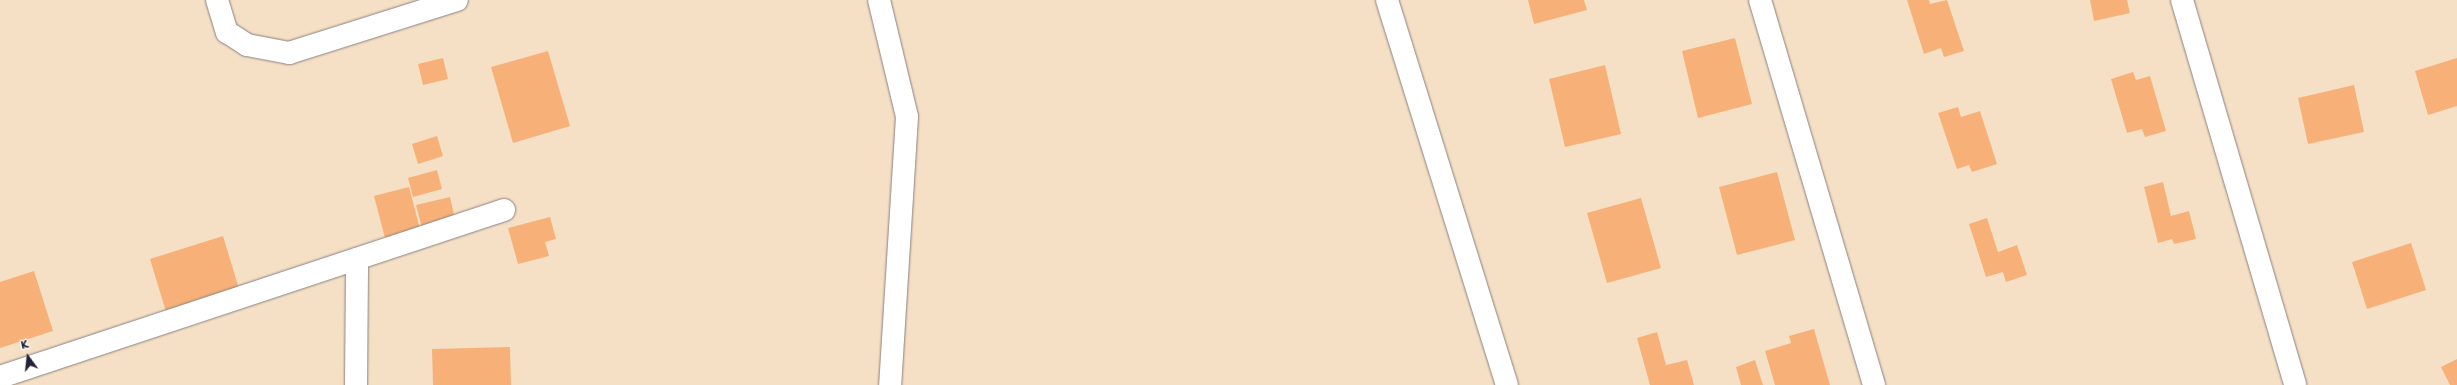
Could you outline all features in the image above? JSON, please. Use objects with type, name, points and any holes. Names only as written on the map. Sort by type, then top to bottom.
[{"type":"street","points":[[217,0],[227,32],[247,44],[289,53],[424,5],[457,0]]},
{"type":"street","points":[[879,0],[907,117],[890,385]]},
{"type":"street","points":[[1386,0],[1507,385]]},
{"type":"street","points":[[1760,0],[1874,385]]},
{"type":"street","points":[[2182,0],[2295,385]]},
{"type":"street","points":[[0,377],[504,210]]},
{"type":"street","points":[[356,385],[357,259]]},
{"type":"building","points":[[1528,0],[1584,0],[1587,10],[1534,24]]},
{"type":"building","points":[[1907,0],[1929,0],[1930,4],[1947,0],[1964,51],[1944,57],[1941,48],[1924,54]]},
{"type":"building","points":[[2090,0],[2127,0],[2130,13],[2094,21]]},
{"type":"building","points":[[1735,38],[1752,104],[1698,118],[1682,51]]},
{"type":"building","points":[[548,51],[570,126],[513,143],[491,67]]},
{"type":"building","points":[[443,58],[448,79],[423,85],[418,64]]},
{"type":"building","points":[[2457,58],[2457,106],[2428,115],[2415,71]]},
{"type":"building","points":[[1605,65],[1621,134],[1565,147],[1549,79]]},
{"type":"building","points":[[2133,72],[2136,80],[2150,76],[2166,131],[2145,137],[2142,129],[2127,133],[2111,79]]},
{"type":"building","points":[[2354,85],[2364,132],[2308,144],[2298,98]]},
{"type":"building","points":[[1958,107],[1961,117],[1980,111],[1997,164],[1972,172],[1969,165],[1957,169],[1938,113]]},
{"type":"building","points":[[437,136],[443,156],[418,164],[412,144]]},
{"type":"building","points":[[437,170],[442,189],[413,197],[408,178]]},
{"type":"building","points":[[1777,172],[1795,240],[1737,255],[1719,187]]},
{"type":"building","points":[[2163,182],[2171,216],[2189,211],[2196,239],[2174,244],[2172,239],[2158,243],[2144,187]]},
{"type":"building","points":[[409,187],[421,233],[386,242],[374,196]]},
{"type":"building","points":[[450,197],[456,224],[423,232],[416,205]]},
{"type":"building","points":[[1641,198],[1661,268],[1607,283],[1587,213]]},
{"type":"building","points":[[550,217],[556,239],[545,242],[549,256],[518,264],[508,228]]},
{"type":"building","points":[[1987,218],[1998,252],[2017,245],[2027,275],[2006,282],[2003,272],[1986,277],[1969,224]]},
{"type":"building","points":[[223,236],[240,292],[167,315],[150,259]]},
{"type":"building","points":[[2411,243],[2426,290],[2367,309],[2352,262]]},
{"type":"building","points":[[34,271],[53,331],[0,348],[0,282]]},
{"type":"building","points":[[1814,329],[1830,385],[1775,385],[1765,351],[1791,343],[1789,336]]},
{"type":"building","points":[[1657,332],[1666,365],[1687,360],[1694,385],[1650,385],[1637,338]]},
{"type":"building","points":[[510,347],[511,385],[433,385],[432,349]]},
{"type":"building","points":[[2457,359],[2457,385],[2450,385],[2441,367]]},
{"type":"building","points":[[1755,360],[1763,385],[1741,385],[1736,367]]}]
